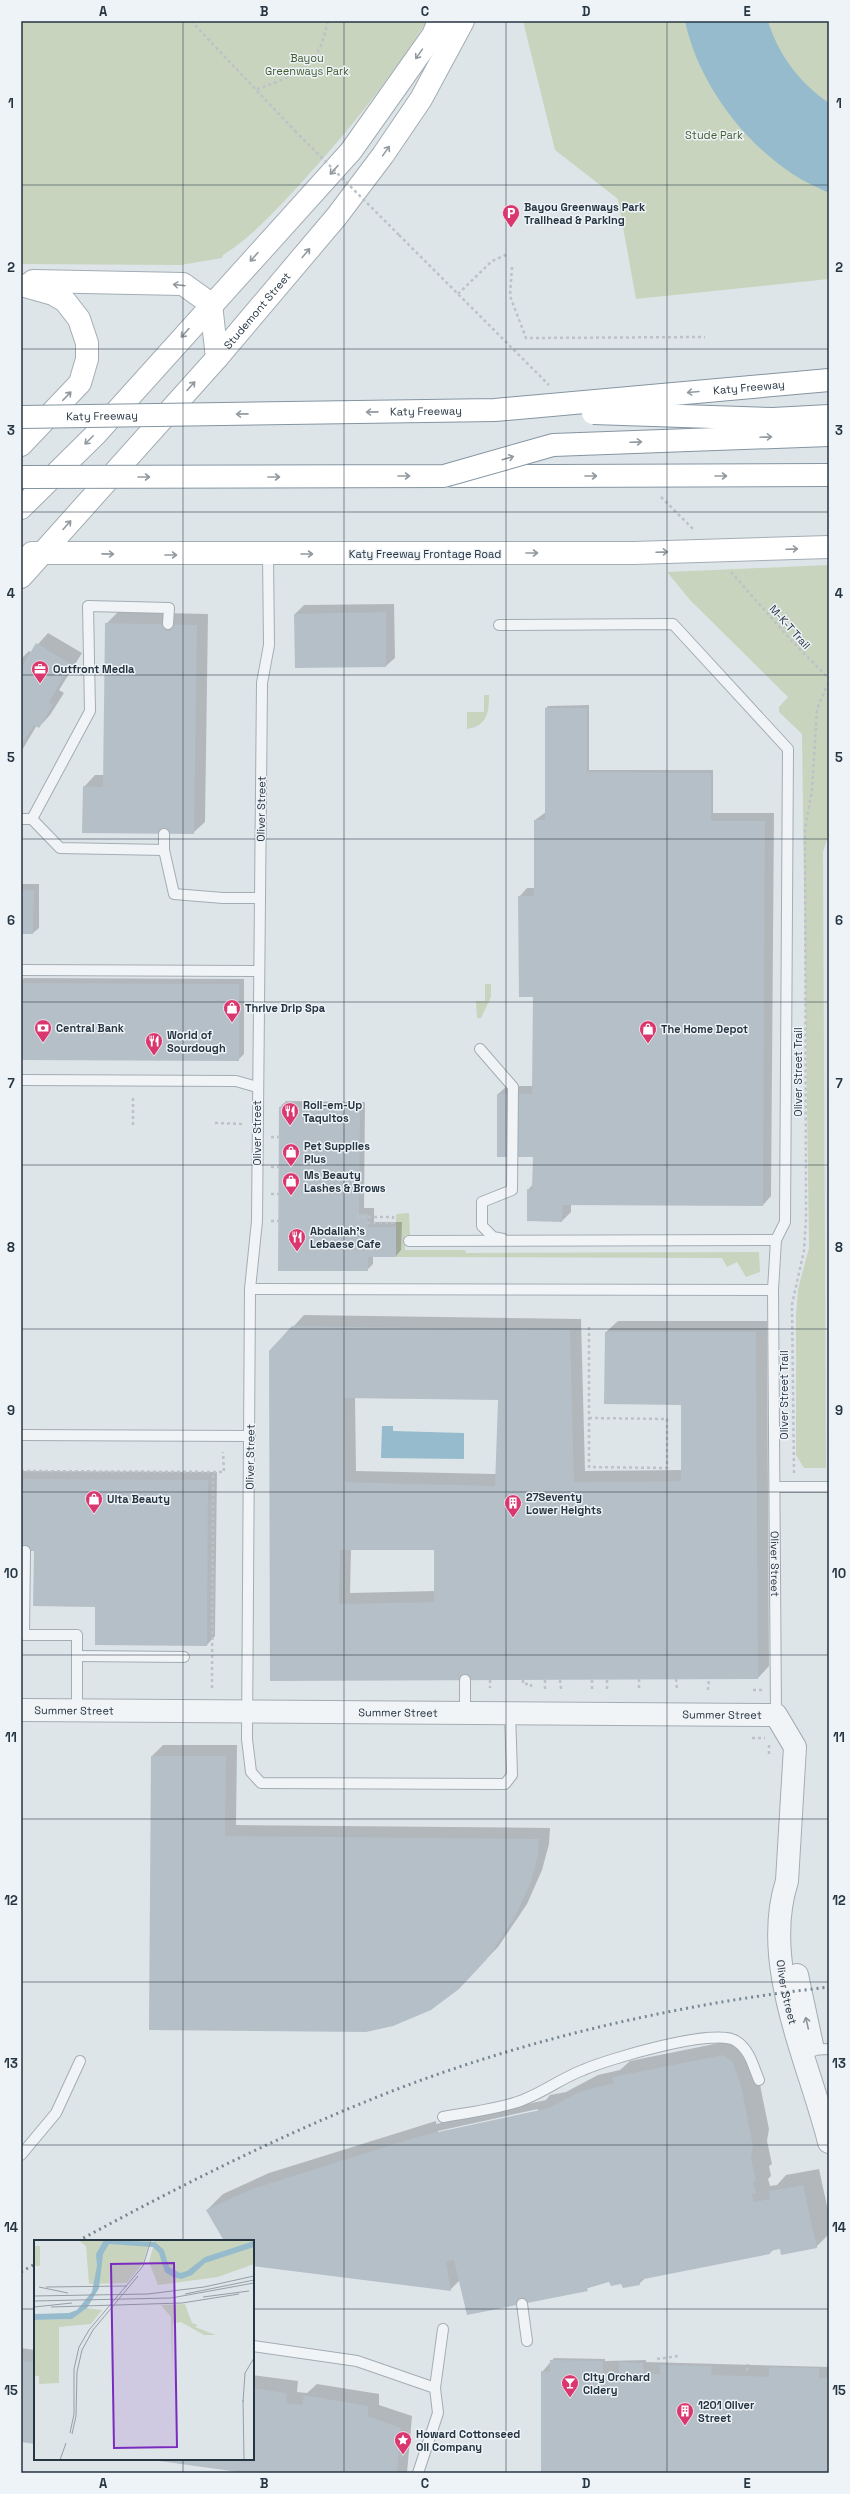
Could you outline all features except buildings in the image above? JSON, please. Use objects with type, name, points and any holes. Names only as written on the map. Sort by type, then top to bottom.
[{"type":"main road","points":[[21,508],[96,434],[211,304],[351,151],[433,34],[440,21]]},
{"type":"main road","name":"Studemont Street","points":[[21,577],[31,553],[217,358],[337,216],[383,155],[421,99],[463,21]]},
{"type":"main road","points":[[21,280],[183,284],[211,304],[217,358]]},
{"type":"main road","points":[[21,285],[53,294],[65,301],[79,319],[87,343],[86,365],[80,383],[21,445]]},
{"type":"main road","name":"Katy Freeway","points":[[21,417],[495,410],[829,380]]},
{"type":"main road","points":[[495,410],[773,419],[829,416]]},
{"type":"main road","points":[[444,476],[553,445],[829,435]]},
{"type":"main road","points":[[21,477],[829,474]]},
{"type":"main road","name":"Katy Freeway Frontage Road","points":[[31,553],[268,555],[634,553],[829,547]]},
{"type":"street","name":"Summer Street","points":[[21,1710],[247,1712],[465,1711],[776,1714]]},
{"type":"street","name":"Oliver Street","points":[[776,1714],[795,1747],[787,1881],[793,1900],[792,1940],[795,1966],[820,2075],[818,2099],[829,2142]]},
{"type":"lane","name":"Oliver Street","points":[[268,555],[269,645],[262,683],[256,1221],[250,1288],[247,1712],[251,1772],[260,1783],[505,1784],[512,1775],[510,1712]]},
{"type":"lane","points":[[32,819],[90,710],[88,606],[169,608],[168,624]]},
{"type":"lane","points":[[409,1241],[776,1240],[785,1219],[788,749],[674,624],[499,625]]},
{"type":"lane","points":[[21,819],[32,819],[60,848],[164,850]]},
{"type":"lane","points":[[164,834],[164,850],[174,894],[223,898],[260,898]]},
{"type":"lane","points":[[21,970],[259,971]]},
{"type":"lane","points":[[480,1049],[513,1087],[512,1190],[482,1202],[482,1226],[493,1237],[510,1241]]},
{"type":"lane","points":[[21,1080],[236,1081],[257,1087]]},
{"type":"lane","name":"Oliver Street","points":[[776,1240],[774,1290],[776,1714]]},
{"type":"lane","points":[[250,1288],[774,1290]]},
{"type":"lane","points":[[21,1435],[250,1436]]},
{"type":"lane","points":[[776,1487],[829,1488]]},
{"type":"lane","points":[[25,1551],[24,1635],[77,1635],[77,1711]]},
{"type":"lane","points":[[77,1656],[184,1657]]},
{"type":"lane","points":[[465,1680],[465,1711]]},
{"type":"lane","points":[[443,2117],[514,2103],[533,2096],[583,2070],[650,2048],[719,2037],[735,2040],[747,2050],[759,2080]]},
{"type":"lane","points":[[21,2155],[56,2113],[80,2061]]},
{"type":"lane","points":[[522,2304],[527,2341]]},
{"type":"lane","points":[[418,2473],[438,2413],[435,2388],[443,2329]]},
{"type":"lane","points":[[254,2346],[357,2361],[435,2388]]},
{"type":"path","points":[[191,21],[257,89],[295,131],[399,235]]},
{"type":"path","points":[[257,89],[280,82],[303,68],[321,46],[328,21]]},
{"type":"path","points":[[458,294],[492,261],[508,254]]},
{"type":"path","points":[[512,267],[510,296],[526,338],[705,337]]},
{"type":"path","name":"M-K-T Trail","points":[[742,584],[829,680]]},
{"type":"path","name":"Oliver Street Trail","points":[[795,1465],[792,1458],[792,1304],[804,1251],[806,1219],[805,830],[812,790],[817,709],[829,680]]},
{"type":"path","points":[[170,1044],[170,1027],[174,1027],[174,1044]]},
{"type":"path","points":[[133,1094],[133,1125]]},
{"type":"path","points":[[283,1104],[283,1109],[315,1109]]},
{"type":"path","points":[[215,1123],[244,1124],[244,1117]]},
{"type":"path","points":[[356,1217],[393,1217],[393,1223],[364,1223]]},
{"type":"path","points":[[589,1326],[589,1418],[589,1467],[666,1468],[667,1419],[589,1418]]},
{"type":"path","points":[[21,1470],[224,1472],[224,1452]]},
{"type":"path","points":[[212,1688],[213,1472]]},
{"type":"path","points":[[639,1679],[639,1689]]},
{"type":"path","points":[[676,1679],[677,1689]]},
{"type":"path","points":[[708,1690],[709,1679]]},
{"type":"path","points":[[490,1680],[490,1688]]},
{"type":"path","points":[[523,1680],[523,1684],[531,1684],[532,1688]]},
{"type":"path","points":[[545,1680],[545,1689]]},
{"type":"path","points":[[560,1680],[560,1689]]},
{"type":"path","points":[[592,1680],[592,1689]]},
{"type":"path","points":[[607,1680],[607,1689]]},
{"type":"path","points":[[752,1738],[769,1738],[769,1756]]},
{"type":"path","points":[[657,2360],[678,2356]]},
{"type":"path","points":[[747,2371],[748,2364]]},
{"type":"green space","name":"Bayou Greenways Park","points":[[21,21],[427,21],[380,89],[346,132],[310,174],[267,219],[242,242],[223,255],[222,258],[181,265],[21,264]]},
{"type":"green space","name":"Stude Park","points":[[523,21],[829,21],[829,279],[636,299],[618,199],[555,150]]},
{"type":"green space","points":[[829,565],[829,833],[823,852],[826,1468],[804,1468],[796,1455],[796,1316],[798,1289],[809,1248],[802,734],[779,712],[779,707],[788,697],[690,600],[667,572]]},
{"type":"green space","points":[[484,695],[489,695],[486,718],[479,725],[467,729],[467,712],[484,712]]},
{"type":"green space","points":[[485,984],[491,984],[491,997],[481,1018],[477,1018],[476,1001],[485,1001]]},
{"type":"green space","points":[[409,1213],[410,1236],[405,1235],[405,1250],[465,1250],[466,1253],[759,1252],[760,1272],[746,1277],[737,1262],[727,1267],[722,1258],[396,1257],[396,1214]]},
{"type":"water","points":[[685,21],[768,21],[778,46],[791,67],[808,86],[829,103],[829,193],[798,178],[775,161],[740,127],[711,88],[691,44]]},
{"type":"water","points":[[382,1426],[393,1426],[393,1431],[464,1433],[464,1459],[381,1458]]},
{"type":"railway","points":[[80,2240],[199,2177],[323,2119],[408,2085],[459,2067],[562,2036],[615,2023],[722,2002],[829,1987]]},
{"type":"railway","points":[[21,2272],[34,2265]]},
{"type":"place","name":"Bayou Greenways Park Trailhead & Parking","points":[[511,228]]},
{"type":"place","name":"Outfront Media","points":[[40,684]]},
{"type":"place","name":"Thrive Drip Spa","points":[[232,1023]]},
{"type":"place","name":"Central Bank","points":[[43,1043]]},
{"type":"place","name":"The Home Depot","points":[[648,1044]]},
{"type":"place","name":"World of Sourdough","points":[[154,1056]]},
{"type":"place","name":"Roll-em-Up Taquitos","points":[[290,1126]]},
{"type":"place","name":"Pet Supplies Plus","points":[[291,1167]]},
{"type":"place","name":"Ms Beauty Lashes & Brows","points":[[291,1196]]},
{"type":"place","name":"Abdallah's Lebaese Cafe","points":[[297,1252]]},
{"type":"place","name":"Ulta Beauty","points":[[94,1514]]},
{"type":"place","name":"27Seventy Lower Heights","points":[[513,1518]]},
{"type":"place","name":"City Orchard Cidery","points":[[570,2398]]},
{"type":"place","name":"1201 Oliver Street","points":[[685,2426]]},
{"type":"place","name":"Howard Cottonseed Oil Company","points":[[403,2455]]}]
